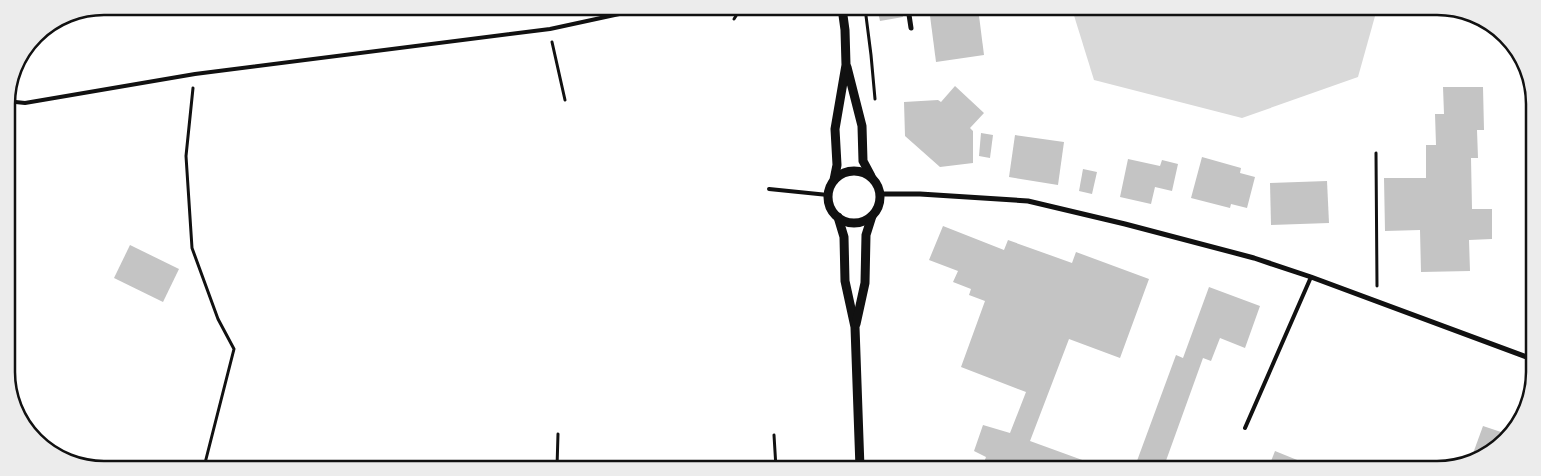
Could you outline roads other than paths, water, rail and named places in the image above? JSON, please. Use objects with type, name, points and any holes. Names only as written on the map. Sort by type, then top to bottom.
[{"type":"street","points":[[843,15],[846,65],[835,129],[837,164],[834,180],[828,195],[832,211],[838,217],[846,222],[856,223],[865,221],[872,216],[877,210],[881,194],[878,184],[871,176],[863,160],[862,126],[846,65]]},
{"type":"street","points":[[909,15],[911,28]]},
{"type":"street","points":[[834,180],[842,174],[851,171],[862,171],[871,176]]},
{"type":"street","points":[[881,194],[920,194],[1028,201],[1125,224],[1244,256],[1311,277],[1526,357]]},
{"type":"street","points":[[855,327],[865,283],[866,235],[872,216]]},
{"type":"street","points":[[838,217],[844,237],[845,281],[855,327],[860,461]]},
{"type":"lane","points":[[15,101],[25,103],[195,74],[550,29],[615,15]]},
{"type":"lane","points":[[769,189],[828,195]]},
{"type":"lane","points":[[1245,428],[1311,277]]}]
